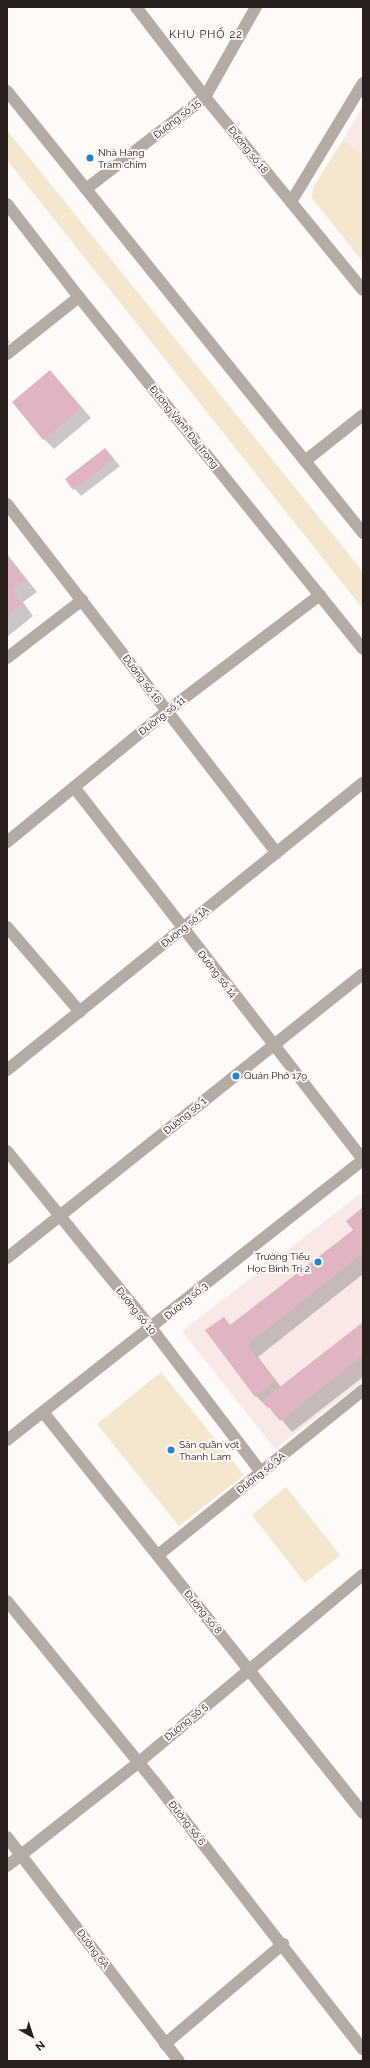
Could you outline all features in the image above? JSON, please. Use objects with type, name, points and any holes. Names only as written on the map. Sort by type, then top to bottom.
[{"type":"street","name":"Đường số 18","points":[[136,7],[205,97],[363,290]]},
{"type":"street","name":"Đường số 15","points":[[86,189],[205,97],[256,7]]},
{"type":"street","points":[[291,202],[363,83]]},
{"type":"street","points":[[7,91],[363,533]]},
{"type":"street","name":"Đường Vành Đai Trong","points":[[7,204],[79,297],[363,649]]},
{"type":"street","points":[[7,354],[79,297]]},
{"type":"street","points":[[305,461],[363,415]]},
{"type":"street","name":"Đường số 16","points":[[7,504],[277,853]]},
{"type":"street","name":"Đường số 11","points":[[7,842],[167,711],[320,594]]},
{"type":"street","points":[[7,658],[82,600]]},
{"type":"street","name":"Đường số 1A","points":[[7,1070],[363,783]]},
{"type":"street","name":"Đường số 14","points":[[74,787],[182,929],[363,1159]]},
{"type":"street","points":[[7,927],[80,1012]]},
{"type":"street","name":"Đường số 1","points":[[7,1258],[363,974]]},
{"type":"street","name":"Đường số 10","points":[[7,1152],[58,1217],[152,1329],[262,1472]]},
{"type":"street","name":"Đường số 3","points":[[7,1440],[152,1329],[363,1159]]},
{"type":"street","name":"Đường số 3A","points":[[158,1555],[363,1390]]},
{"type":"street","name":"Đường số 8","points":[[43,1412],[363,1813]]},
{"type":"street","name":"Đường số 5","points":[[7,1866],[139,1762],[248,1668],[362,1579]]},
{"type":"street","name":"Đường số 6","points":[[7,1600],[139,1762],[283,1944],[363,2049]]},
{"type":"street","name":"Đường 6A","points":[[7,1837],[178,2061]]},
{"type":"street","points":[[165,2044],[283,1944]]},
{"type":"shaded area","points":[[363,106],[363,153],[343,140]]},
{"type":"shaded area","points":[[7,130],[363,572],[363,609],[7,160]]},
{"type":"shaded area","points":[[343,140],[363,153],[363,262],[312,198],[313,187]]},
{"type":"shaded area","name":"Trường Tiểu Học Bình Trị 2","points":[[363,1192],[363,1381],[275,1449],[182,1331]]},
{"type":"shaded area","name":"Sân quần vợt Thanh Lam","points":[[161,1372],[244,1475],[179,1526],[97,1424]]},
{"type":"shaded area","points":[[286,1487],[340,1555],[305,1583],[252,1515]]},
{"type":"building","points":[[50,370],[82,408],[43,440],[12,402]]},
{"type":"building","points":[[105,448],[114,459],[73,490],[65,479]]},
{"type":"building","points":[[7,556],[25,580],[12,590],[22,604],[7,616]]},
{"type":"building","points":[[363,1207],[363,1253],[247,1345],[275,1381],[255,1397],[205,1330],[224,1317],[230,1325],[353,1230],[346,1221]]},
{"type":"building","points":[[363,1322],[363,1355],[280,1421],[263,1400]]},
{"type":"place","name":"Nhà Hàng Tràm chim","points":[[90,158]]},
{"type":"place","name":"Quán Phở 179","points":[[236,1076]]},
{"type":"place","name":"Trường Tiểu Học Bình Trị 2","points":[[318,1262]]},
{"type":"place","name":"Sân quần vợt Thanh Lam","points":[[171,1450]]},
{"type":"district","name":"KHU PHỐ 22","points":[[206,35]]}]
